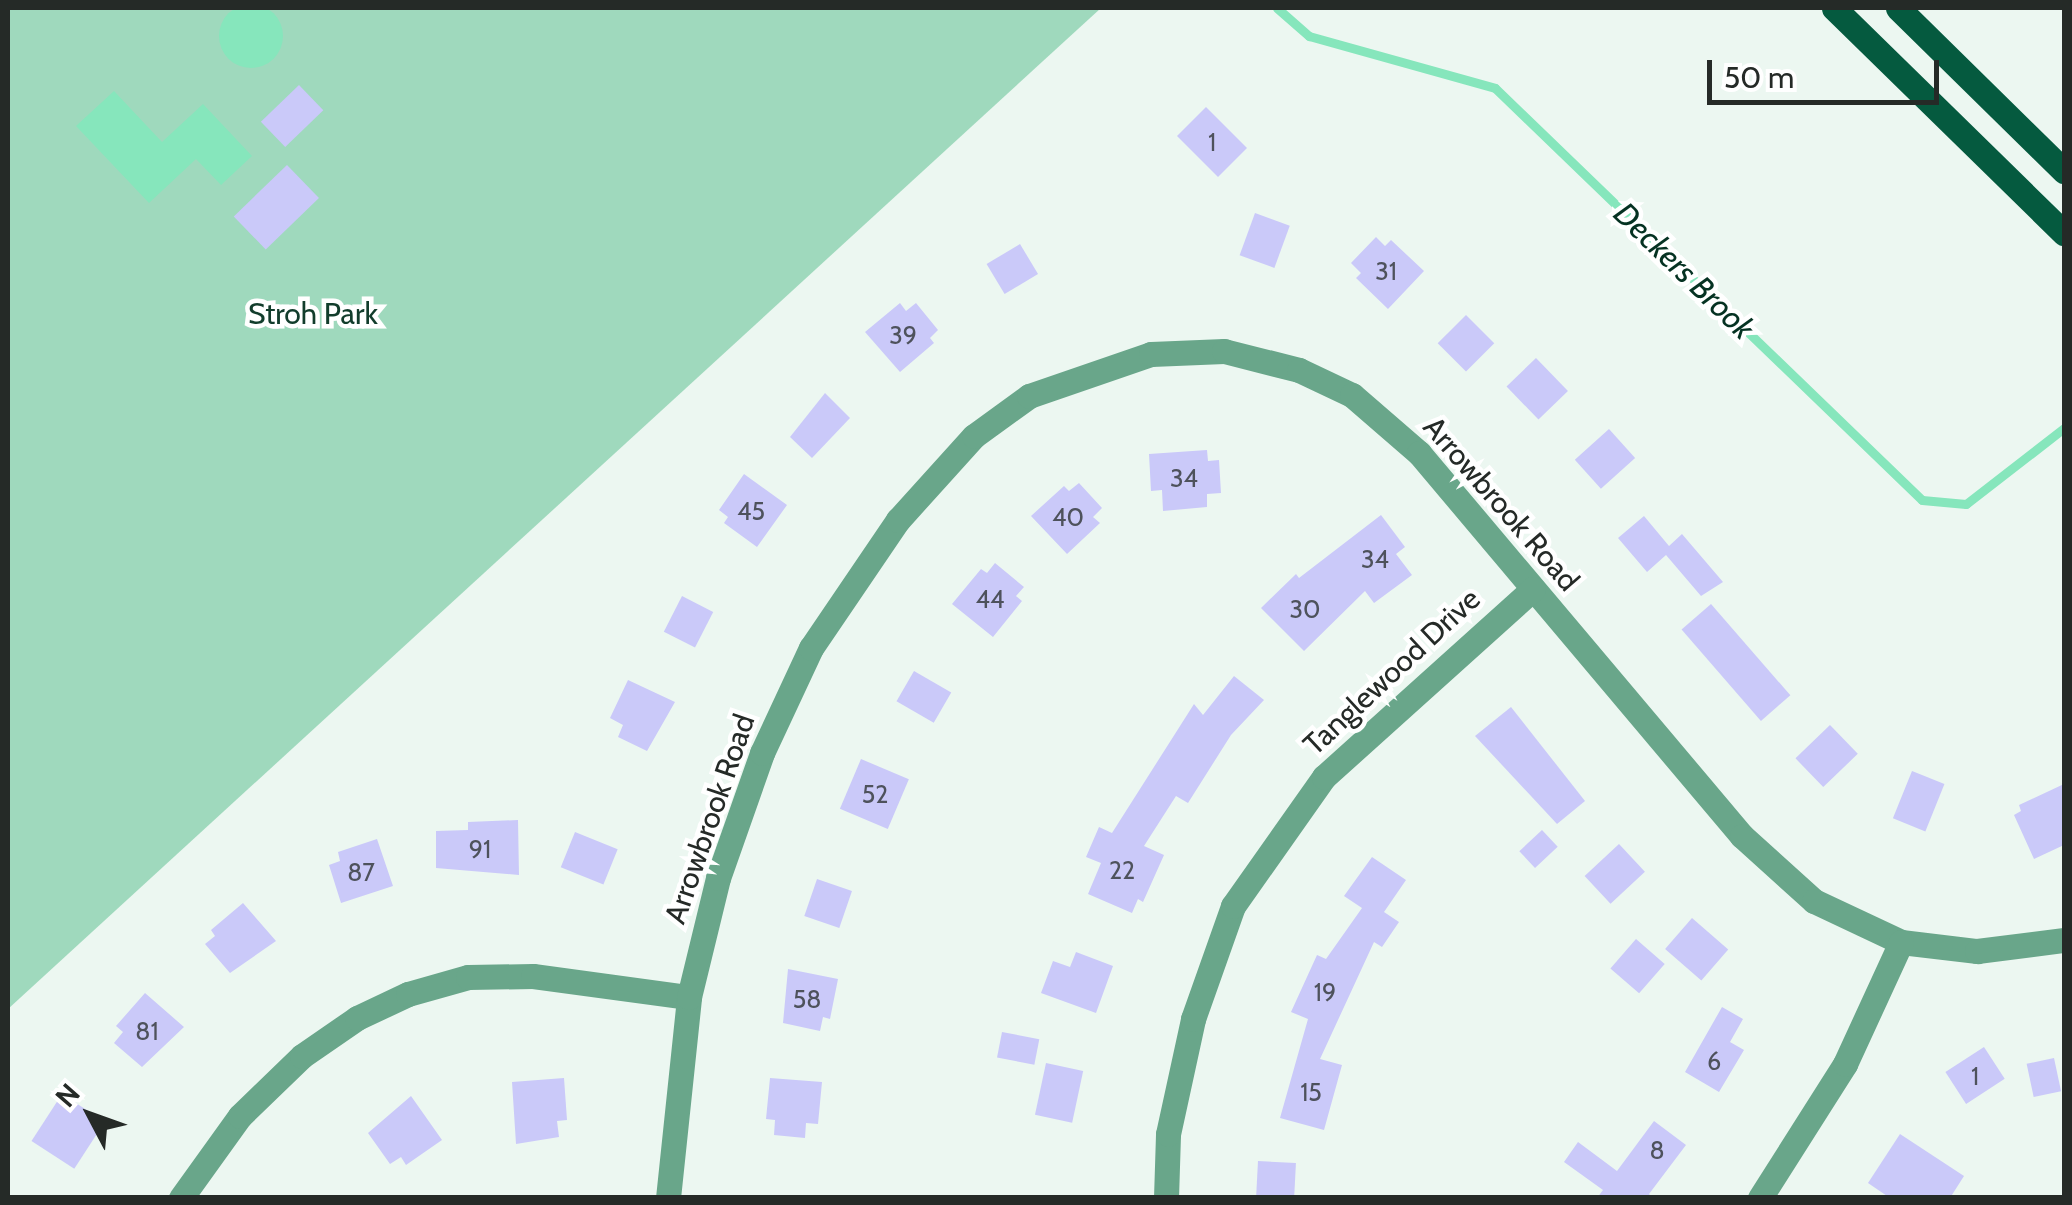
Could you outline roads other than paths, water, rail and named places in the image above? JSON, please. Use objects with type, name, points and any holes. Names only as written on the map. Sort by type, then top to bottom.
[{"type":"main road","points":[[1834,8],[2064,232]]},
{"type":"main road","points":[[1898,8],[2064,171]]},
{"type":"street","name":"Arrowbrook Road","points":[[668,1198],[689,997],[718,878],[762,752],[811,648],[898,520],[974,436],[1030,396],[1150,354],[1224,351],[1299,370],[1352,395],[1419,453],[1742,836],[1814,900],[1901,942],[1977,952],[2064,940]]},
{"type":"street","name":"Tanglewood Drive","points":[[1166,1198],[1168,1134],[1193,1020],[1234,906],[1324,776],[1533,589]]},
{"type":"street","points":[[1760,1198],[1845,1064],[1901,942]]},
{"type":"street","points":[[181,1198],[240,1116],[302,1056],[356,1018],[408,994],[468,977],[533,976],[689,997]]},
{"type":"waterway","name":"Deckers Brook","points":[[1277,8],[1309,36],[1495,88],[1922,500],[1966,504],[2064,428]]},
{"type":"park label","name":"Stroh Park","points":[[313,314]]}]
